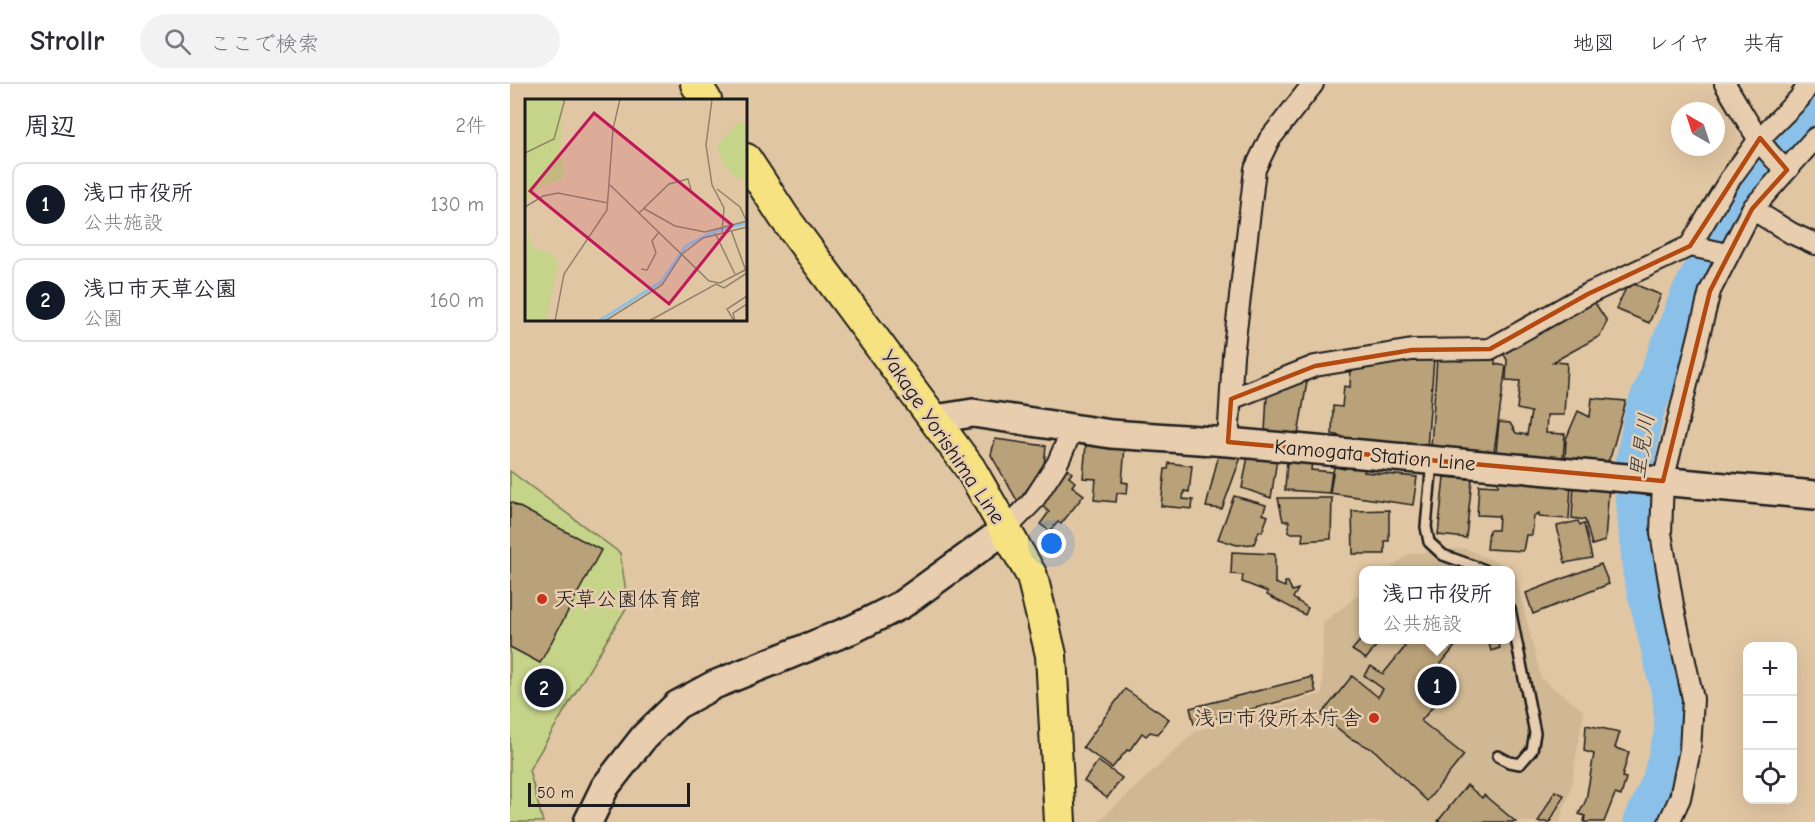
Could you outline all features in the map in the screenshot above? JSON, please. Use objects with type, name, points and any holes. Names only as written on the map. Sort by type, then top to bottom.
[{"type":"main road","points":[[696,84],[705,99]]},
{"type":"main road","name":"Yakage Yorishima Line","points":[[747,161],[784,217],[970,468],[1032,576],[1051,656],[1060,822]]},
{"type":"main road","name":"Kamogata Station Line","points":[[935,419],[973,413],[1111,434],[1228,442],[1815,495]]},
{"type":"main road","points":[[588,822],[605,787],[644,737],[677,705],[714,685],[853,629],[901,605],[1006,529]]},
{"type":"street","points":[[1228,442],[1233,356],[1255,169],[1269,140],[1313,84]]},
{"type":"street","points":[[1725,84],[1760,138],[1783,167]]},
{"type":"street","points":[[1231,399],[1315,366],[1412,350],[1490,349],[1588,294],[1691,247],[1730,179],[1760,138],[1799,99],[1809,84]]},
{"type":"street","points":[[1669,822],[1680,798],[1690,750],[1693,699],[1673,605],[1661,533],[1656,480],[1710,291],[1723,255],[1752,209],[1783,167],[1815,138]]},
{"type":"street","points":[[1752,209],[1791,233],[1815,244]]},
{"type":"street","points":[[1691,247],[1723,255]]},
{"type":"street","points":[[1006,529],[1033,501],[1057,464],[1073,428]]},
{"type":"lane","points":[[1432,460],[1426,527],[1429,542],[1443,555],[1474,566]]},
{"type":"lane","points":[[1497,756],[1520,764],[1532,750],[1535,733],[1515,634]]},
{"type":"highlighted area","points":[[1760,138],[1787,170],[1752,209],[1710,291],[1663,481],[1228,442],[1231,399],[1315,366],[1412,350],[1490,349],[1588,294],[1690,246]]},
{"type":"shaded area","points":[[1465,548],[1505,566],[1393,566],[1409,554]]},
{"type":"shaded area","points":[[1515,574],[1541,678],[1584,711],[1571,788],[1560,822],[1098,822],[1196,731],[1322,694],[1323,623],[1359,594],[1359,644],[1515,644]]},
{"type":"green space","points":[[510,471],[620,553],[628,605],[529,770],[543,822],[510,822]]},
{"type":"building","points":[[1629,282],[1661,295],[1649,323],[1616,309]]},
{"type":"building","points":[[1593,300],[1607,321],[1600,336],[1553,362],[1567,363],[1564,415],[1547,415],[1546,433],[1565,434],[1563,459],[1496,452],[1499,422],[1510,423],[1516,433],[1527,435],[1531,412],[1517,409],[1520,381],[1506,380],[1507,360],[1503,353]]},
{"type":"building","points":[[1495,354],[1495,364],[1506,366],[1494,452],[1431,446],[1437,358],[1461,361],[1461,357]]},
{"type":"building","points":[[1434,359],[1427,448],[1340,441],[1341,436],[1332,434],[1333,406],[1342,407],[1344,386],[1350,387],[1351,366]]},
{"type":"building","points":[[1308,376],[1298,435],[1265,432],[1267,394]]},
{"type":"building","points":[[1592,398],[1626,401],[1606,465],[1565,460],[1566,439],[1578,411],[1590,417]]},
{"type":"building","points":[[995,439],[1046,446],[1044,466],[1018,502],[991,455]]},
{"type":"building","points":[[1086,444],[1125,447],[1122,482],[1128,483],[1127,494],[1117,493],[1116,502],[1094,500],[1096,479],[1083,478]]},
{"type":"building","points":[[1219,453],[1241,457],[1222,509],[1206,507]]},
{"type":"building","points":[[1248,456],[1277,459],[1271,498],[1242,488]]},
{"type":"building","points":[[1287,460],[1312,462],[1311,470],[1332,472],[1329,493],[1285,490]]},
{"type":"building","points":[[1169,463],[1192,466],[1189,492],[1184,491],[1183,499],[1193,500],[1192,509],[1161,506],[1165,469],[1168,469]]},
{"type":"building","points":[[1334,467],[1365,468],[1364,472],[1417,477],[1413,505],[1330,493]]},
{"type":"building","points":[[1066,468],[1072,473],[1069,477],[1075,482],[1072,486],[1084,495],[1061,524],[1058,522],[1050,531],[1040,524],[1049,512],[1040,504]]},
{"type":"building","points":[[1444,477],[1472,479],[1466,538],[1438,535]]},
{"type":"building","points":[[1498,479],[1571,485],[1569,519],[1539,517],[1539,513],[1534,516],[1532,535],[1526,535],[1523,551],[1487,549],[1489,530],[1498,530],[1499,516],[1477,515],[1479,485],[1498,486]]},
{"type":"building","points":[[1574,484],[1609,486],[1605,541],[1592,545],[1585,520],[1572,518]]},
{"type":"building","points":[[1234,496],[1266,505],[1263,514],[1268,516],[1254,544],[1237,545],[1218,539]]},
{"type":"building","points":[[1278,498],[1332,498],[1331,539],[1302,541],[1303,533],[1289,533],[1289,521],[1283,521]]},
{"type":"building","name":"天草公園体育館","points":[[510,502],[601,550],[540,663],[510,647]]},
{"type":"building","points":[[1389,510],[1389,541],[1385,541],[1385,554],[1353,554],[1352,511]]},
{"type":"building","points":[[1578,521],[1580,525],[1584,524],[1592,558],[1565,563],[1557,526]]},
{"type":"building","points":[[1232,552],[1275,554],[1275,583],[1285,587],[1285,582],[1288,582],[1292,591],[1298,589],[1293,598],[1308,608],[1305,615],[1267,595],[1268,592],[1242,582],[1243,575],[1231,574]]},
{"type":"building","points":[[1601,564],[1609,584],[1533,614],[1526,593]]},
{"type":"building","name":"浅口市役所本庁舎","points":[[1359,642],[1359,644],[1378,644],[1366,659],[1352,650]]},
{"type":"building","name":"浅口市役所本庁舎","points":[[1401,644],[1457,644],[1424,685],[1440,698],[1421,721],[1464,755],[1427,801],[1374,750],[1350,738],[1321,715],[1352,676],[1378,697],[1383,689],[1364,675],[1371,666],[1383,674],[1405,647]]},
{"type":"building","points":[[1489,644],[1499,644],[1500,648],[1491,651]]},
{"type":"building","points":[[1312,677],[1316,692],[1194,724],[1190,708]]},
{"type":"building","points":[[1125,689],[1169,719],[1158,734],[1150,732],[1146,736],[1142,733],[1129,751],[1127,750],[1112,768],[1083,747]]},
{"type":"building","points":[[1586,725],[1620,732],[1615,748],[1629,752],[1622,777],[1626,778],[1621,796],[1615,794],[1604,822],[1584,822],[1585,816],[1579,814],[1586,800],[1594,754],[1584,751]]},
{"type":"building","points":[[1098,761],[1122,778],[1107,798],[1084,781]]},
{"type":"building","points":[[1467,785],[1482,798],[1484,795],[1516,822],[1438,821]]},
{"type":"building","points":[[1555,791],[1564,795],[1550,822],[1538,822]]},
{"type":"waterway","name":"里見川","points":[[1643,822],[1661,782],[1674,731],[1672,697],[1642,572],[1633,475],[1644,413],[1690,295],[1743,195],[1815,106]]},
{"type":"place","name":"天草公園体育館","points":[[542,599]]},
{"type":"place","name":"浅口市役所","points":[[1437,686]]},
{"type":"place","name":"浅口市天草公園","points":[[544,688]]},
{"type":"place","name":"浅口市役所本庁舎","points":[[1374,718]]}]
